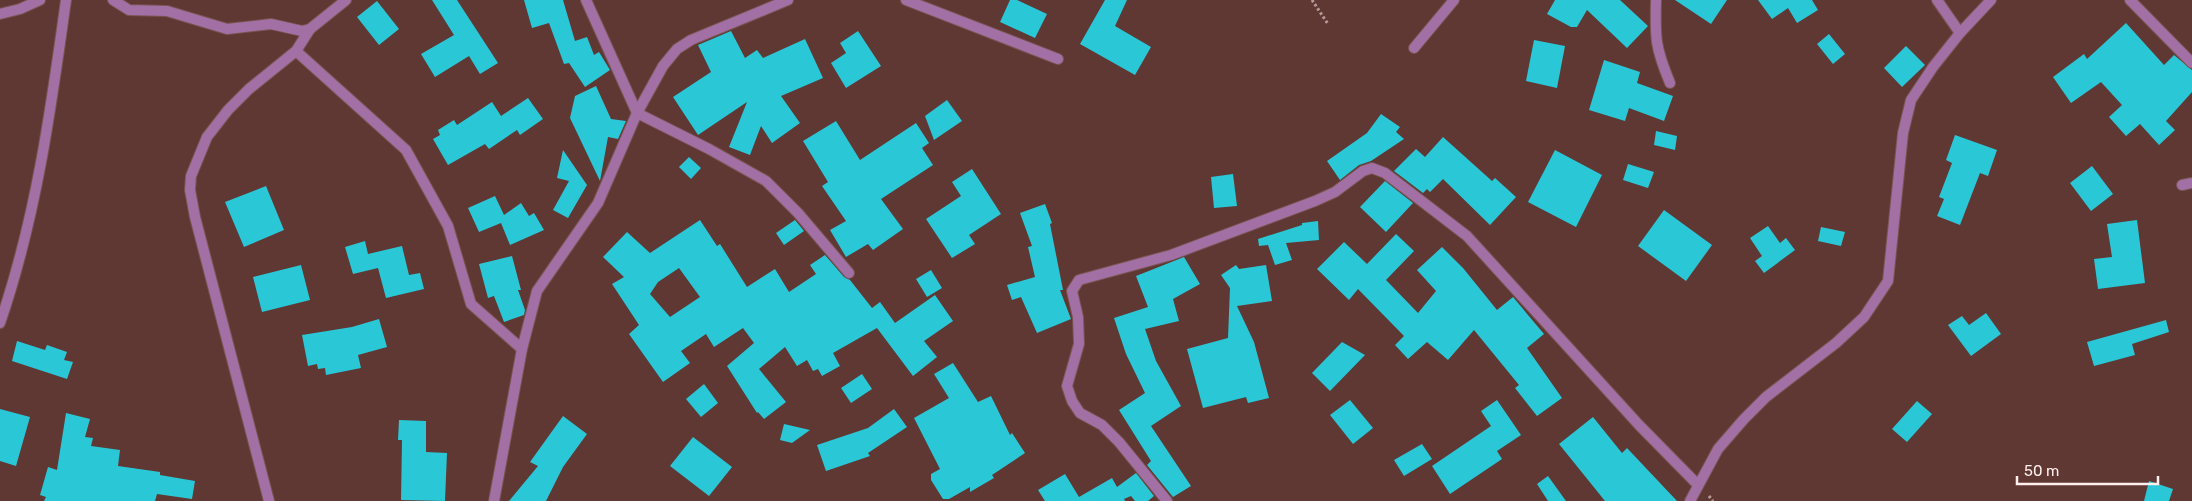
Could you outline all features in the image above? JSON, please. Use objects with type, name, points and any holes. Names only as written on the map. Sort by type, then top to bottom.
[{"type":"street","points":[[0,14],[20,9],[40,0]]},
{"type":"street","points":[[0,323],[14,281],[36,199],[66,0]]},
{"type":"street","points":[[113,0],[129,10],[166,11],[231,30],[271,24],[302,31],[310,29]]},
{"type":"street","points":[[269,501],[195,217],[190,190],[191,176],[200,150],[214,127],[249,89],[296,51],[310,29],[346,0]]},
{"type":"street","points":[[586,0],[636,113],[709,149],[766,181],[798,213],[849,273]]},
{"type":"street","points":[[494,501],[522,349],[537,291],[598,203],[636,113],[663,66],[683,44],[788,0]]},
{"type":"street","points":[[906,0],[1058,59]]},
{"type":"street","points":[[1414,48],[1454,0]]},
{"type":"street","points":[[1656,0],[1656,44],[1670,83]]},
{"type":"street","points":[[1937,0],[1960,33]]},
{"type":"street","points":[[1690,501],[1718,449],[1744,418],[1766,397],[1807,366],[1864,317],[1888,281],[1903,133],[1912,100],[1932,67],[1991,0]]},
{"type":"street","points":[[2130,0],[2192,63]]},
{"type":"street","points":[[296,51],[406,150],[448,226],[471,304],[522,349]]},
{"type":"street","points":[[1167,501],[1119,442],[1102,426],[1080,414],[1072,401],[1067,386],[1079,344],[1078,317],[1072,291],[1075,283],[1078,280],[1171,255],[1315,201],[1335,192],[1363,171],[1372,168],[1384,174],[1467,236],[1620,404],[1698,485]]},
{"type":"path","points":[[1312,0],[1328,24]]},
{"type":"building","points":[[432,0],[457,0],[498,63],[480,74],[469,56],[435,77],[421,54],[454,35]]},
{"type":"building","points":[[524,0],[563,0],[575,41],[587,37],[594,55],[599,52],[610,70],[585,87],[569,63],[564,64],[549,23],[532,28]]},
{"type":"building","points":[[1010,0],[1017,0],[1047,14],[1035,38],[1000,22]]},
{"type":"building","points":[[1105,0],[1127,0],[1115,26],[1151,47],[1135,75],[1080,44]]},
{"type":"building","points":[[1555,0],[1620,0],[1648,26],[1627,48],[1587,10],[1577,27],[1571,27],[1547,14]]},
{"type":"building","points":[[1675,0],[1727,0],[1711,24]]},
{"type":"building","points":[[1758,0],[1812,0],[1818,10],[1797,23],[1788,8],[1772,19]]},
{"type":"building","points":[[377,1],[399,29],[379,45],[357,17]]},
{"type":"building","points":[[2126,23],[2164,65],[2174,55],[2192,70],[2192,92],[2166,121],[2175,130],[2159,145],[2140,124],[2126,136],[2109,117],[2122,105],[2101,82],[2071,103],[2053,77],[2084,54],[2087,59]]},
{"type":"building","points":[[731,31],[745,58],[757,50],[763,58],[805,39],[823,78],[781,96],[800,123],[772,143],[761,126],[750,155],[729,147],[747,102],[698,135],[673,97],[711,72],[698,45]]},
{"type":"building","points":[[858,31],[881,66],[846,88],[831,63],[846,53],[840,43]]},
{"type":"building","points":[[1829,34],[1845,54],[1833,64],[1817,44]]},
{"type":"building","points":[[1534,40],[1565,46],[1557,88],[1526,81]]},
{"type":"building","points":[[1906,46],[1925,65],[1902,87],[1884,68]]},
{"type":"building","points":[[1604,60],[1640,72],[1637,83],[1673,96],[1664,121],[1629,108],[1625,121],[1589,110]]},
{"type":"building","points":[[596,86],[611,119],[626,121],[618,139],[608,137],[600,181],[570,118],[575,96]]},
{"type":"building","points":[[528,98],[543,119],[520,135],[517,130],[489,149],[485,144],[448,165],[433,139],[440,135],[438,130],[454,120],[457,125],[492,102],[501,116]]},
{"type":"building","points":[[947,100],[962,121],[934,140],[925,116]]},
{"type":"building","points":[[1381,114],[1400,127],[1396,132],[1404,139],[1371,161],[1359,165],[1340,180],[1327,161],[1367,133]]},
{"type":"building","points":[[836,121],[860,160],[916,123],[929,143],[922,148],[933,165],[881,199],[903,229],[873,250],[868,244],[846,257],[830,230],[846,221],[822,186],[828,182],[803,141]]},
{"type":"building","points":[[1656,131],[1677,136],[1675,150],[1654,145]]},
{"type":"building","points":[[1955,135],[1997,150],[1988,176],[1980,173],[1960,225],[1937,216],[1944,199],[1939,197],[1952,163],[1946,160]]},
{"type":"building","points":[[1443,137],[1492,181],[1495,178],[1516,197],[1490,225],[1443,179],[1430,192],[1427,189],[1423,193],[1394,171],[1416,149],[1425,157]]},
{"type":"building","points":[[563,150],[587,185],[568,218],[553,210],[569,181],[557,178]]},
{"type":"building","points":[[1555,150],[1602,175],[1576,227],[1528,202]]},
{"type":"building","points":[[689,157],[701,168],[691,179],[679,167]]},
{"type":"building","points":[[1628,164],[1654,172],[1648,188],[1623,180]]},
{"type":"building","points":[[2092,166],[2113,194],[2091,211],[2070,183]]},
{"type":"building","points":[[972,169],[1001,214],[969,235],[975,244],[952,258],[926,219],[961,196],[952,182]]},
{"type":"building","points":[[1233,174],[1237,206],[1214,208],[1211,177]]},
{"type":"building","points":[[1385,181],[1413,203],[1386,232],[1360,207]]},
{"type":"building","points":[[266,186],[284,230],[244,247],[225,202]]},
{"type":"building","points":[[495,196],[504,215],[521,203],[529,216],[534,213],[544,230],[510,245],[501,223],[479,232],[468,208]]},
{"type":"building","points":[[1045,204],[1052,223],[1050,224],[1063,290],[1060,290],[1071,319],[1037,333],[1021,297],[1012,300],[1007,285],[1035,277],[1028,247],[1032,246],[1020,213]]},
{"type":"building","points":[[1664,210],[1712,245],[1686,281],[1638,246]]},
{"type":"building","points":[[700,220],[717,246],[720,244],[747,287],[775,269],[789,292],[816,274],[810,265],[825,255],[844,277],[850,280],[872,308],[880,302],[895,323],[935,295],[953,321],[924,341],[937,357],[913,376],[877,328],[833,353],[840,366],[822,376],[818,369],[813,371],[807,360],[797,366],[785,347],[759,369],[786,402],[764,419],[757,413],[727,366],[754,343],[743,328],[714,347],[706,334],[681,351],[690,363],[663,382],[629,334],[639,325],[612,284],[624,277],[603,257],[627,232],[650,253]],"holes":[[[679,268],[700,297],[670,317],[650,294],[658,282]]]},
{"type":"building","points":[[795,220],[804,231],[784,245],[776,233]]},
{"type":"building","points":[[2137,220],[2145,283],[2098,289],[2094,259],[2112,257],[2107,224]]},
{"type":"building","points":[[1318,221],[1319,240],[1286,243],[1292,260],[1275,265],[1268,245],[1259,246],[1258,239],[1302,225],[1302,223]]},
{"type":"building","points":[[1768,226],[1780,243],[1786,238],[1795,250],[1764,273],[1755,261],[1762,256],[1750,238]]},
{"type":"building","points":[[1821,227],[1845,232],[1841,246],[1818,241]]},
{"type":"building","points":[[1396,234],[1414,251],[1386,280],[1418,313],[1436,291],[1417,270],[1442,247],[1463,268],[1497,310],[1513,297],[1544,334],[1527,348],[1562,398],[1537,416],[1515,388],[1519,385],[1474,330],[1448,360],[1427,342],[1408,359],[1395,345],[1404,336],[1358,289],[1349,300],[1317,269],[1344,242],[1367,264]]},
{"type":"building","points":[[365,241],[368,254],[402,246],[409,275],[420,273],[424,289],[386,298],[378,268],[353,274],[345,247]]},
{"type":"building","points":[[512,256],[521,290],[518,290],[525,310],[524,315],[504,322],[494,296],[488,298],[479,264]]},
{"type":"building","points":[[1184,257],[1200,284],[1173,299],[1179,321],[1145,329],[1156,361],[1181,406],[1151,426],[1191,486],[1173,497],[1147,465],[1151,461],[1119,410],[1145,393],[1126,354],[1114,318],[1148,307],[1136,276]]},
{"type":"building","points":[[301,265],[310,300],[262,312],[253,277]]},
{"type":"building","points":[[1236,265],[1239,269],[1266,265],[1272,301],[1237,306],[1254,342],[1269,398],[1248,403],[1246,397],[1203,408],[1187,349],[1228,338],[1230,288],[1221,275]]},
{"type":"building","points":[[931,270],[942,288],[927,297],[916,279]]},
{"type":"building","points":[[1986,313],[2001,334],[1971,356],[1948,325],[1962,316],[1969,325]]},
{"type":"building","points":[[379,319],[387,347],[358,355],[361,368],[326,375],[325,368],[318,369],[317,364],[308,366],[302,335],[352,327]]},
{"type":"building","points":[[2166,320],[2169,332],[2132,344],[2135,355],[2094,366],[2087,342]]},
{"type":"building","points":[[17,341],[45,350],[47,345],[67,352],[64,360],[73,362],[67,379],[12,361]]},
{"type":"building","points":[[1342,342],[1365,355],[1330,391],[1312,373]]},
{"type":"building","points":[[953,363],[978,402],[991,396],[1010,435],[1012,433],[1025,453],[992,475],[994,478],[970,492],[970,487],[949,499],[943,499],[931,480],[931,474],[940,469],[914,418],[949,398],[934,374]]},
{"type":"building","points":[[862,374],[872,389],[851,403],[841,388]]},
{"type":"building","points":[[704,384],[718,403],[701,417],[686,399]]},
{"type":"building","points":[[1350,400],[1373,428],[1353,444],[1330,415]]},
{"type":"building","points":[[1497,400],[1521,435],[1497,451],[1502,459],[1450,494],[1432,466],[1491,426],[1481,411]]},
{"type":"building","points":[[1917,401],[1932,414],[1907,442],[1892,429]]},
{"type":"building","points":[[0,409],[30,417],[16,466],[0,461]]},
{"type":"building","points":[[894,409],[907,427],[868,453],[870,456],[826,471],[817,445],[868,428]]},
{"type":"building","points":[[66,413],[90,419],[85,437],[93,438],[91,446],[120,450],[118,466],[160,472],[160,475],[195,481],[192,499],[157,494],[155,501],[44,501],[46,497],[40,495],[48,467],[57,470]]},
{"type":"building","points":[[563,416],[587,434],[563,467],[546,501],[509,501],[538,466],[530,462]]},
{"type":"building","points":[[1593,417],[1622,453],[1627,448],[1677,501],[1605,501],[1559,444]]},
{"type":"building","points":[[399,420],[426,421],[426,452],[447,453],[445,501],[401,500],[402,440],[398,440]]},
{"type":"building","points":[[784,424],[810,430],[792,443],[780,440]]},
{"type":"building","points":[[693,437],[732,467],[709,496],[670,466]]},
{"type":"building","points":[[1422,444],[1432,459],[1404,476],[1394,460]]},
{"type":"building","points":[[1136,473],[1154,496],[1148,501],[1135,501],[1131,496],[1124,499],[1125,501],[1045,501],[1038,490],[1065,474],[1079,497],[1112,478],[1117,487]]},
{"type":"building","points":[[1548,476],[1566,501],[1548,501],[1537,484]]},
{"type":"building","points":[[2149,481],[2173,489],[2169,501],[2144,501]]}]
